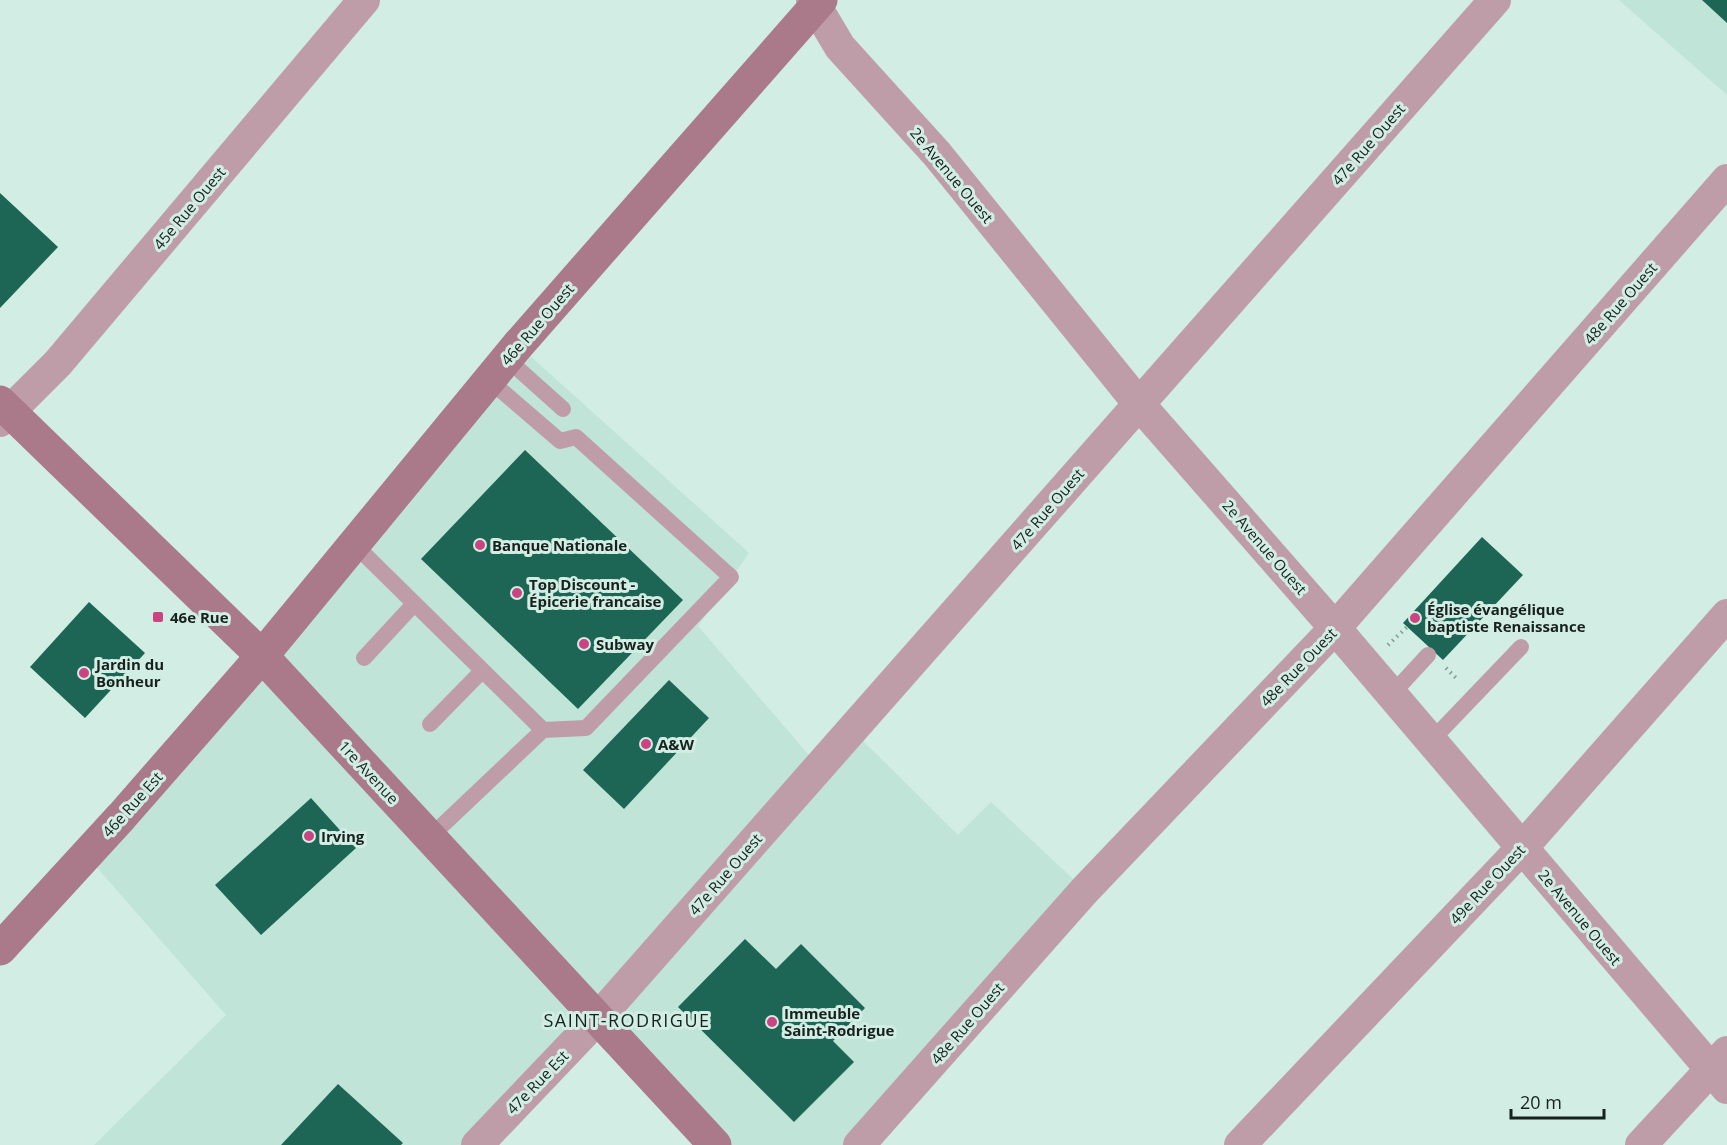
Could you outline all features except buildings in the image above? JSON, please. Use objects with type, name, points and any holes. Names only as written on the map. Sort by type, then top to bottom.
[{"type":"street","name":"45e Rue Ouest","points":[[3,408],[58,363],[364,0]]},
{"type":"street","name":"47e Rue Ouest","points":[[598,1018],[1495,0]]},
{"type":"street","name":"2e Avenue Ouest","points":[[816,2],[840,47],[937,154],[1139,404],[1392,694],[1522,848],[1722,1070]]},
{"type":"street","name":"46e Rue Ouest","points":[[262,656],[498,369],[816,2]]},
{"type":"street","name":"48e Rue Ouest","points":[[859,1145],[1085,890],[1335,628],[1727,180]]},
{"type":"street","name":"1re Avenue","points":[[3,408],[262,656],[715,1145]]},
{"type":"street","name":"49e Rue Ouest","points":[[1240,1145],[1522,848],[1727,615]]},
{"type":"street","name":"46e Rue Est","points":[[0,949],[122,816],[262,656]]},
{"type":"street","name":"47e Rue Est","points":[[477,1145],[598,1018]]},
{"type":"street","points":[[1641,1145],[1722,1070]]},
{"type":"lane","points":[[498,369],[563,409]]},
{"type":"lane","points":[[430,837],[543,730],[586,728],[731,577],[576,437],[560,441],[498,369]]},
{"type":"lane","points":[[354,544],[543,730]]},
{"type":"lane","points":[[364,658],[414,604]]},
{"type":"lane","points":[[1431,741],[1521,647]]},
{"type":"lane","points":[[1392,694],[1428,655]]},
{"type":"lane","points":[[430,724],[482,671]]},
{"type":"path","points":[[1446,668],[1463,685]]},
{"type":"shaded area","points":[[1619,0],[1727,0],[1727,95]]},
{"type":"shaded area","points":[[518,345],[749,553],[698,626],[819,767],[852,730],[958,835],[991,802],[1085,890],[859,1145],[715,1145],[598,1018],[477,1145],[94,1145],[226,1015],[86,855]]},
{"type":"place","name":"Banque Nationale","points":[[480,545]]},
{"type":"place","name":"Top Discount - Épicerie francaise","points":[[517,593]]},
{"type":"place","name":"46e Rue","points":[[158,617]]},
{"type":"place","name":"Église évangélique baptiste Renaissance","points":[[1415,618]]},
{"type":"place","name":"Subway","points":[[584,644]]},
{"type":"place","name":"Jardin du Bonheur","points":[[84,673]]},
{"type":"place","name":"A&W","points":[[646,744]]},
{"type":"place","name":"Irving","points":[[309,836]]},
{"type":"place","name":"Immeuble Saint-Rodrigue","points":[[772,1022]]},
{"type":"district","name":"SAINT-RODRIGUE","points":[[627,1020]]}]
